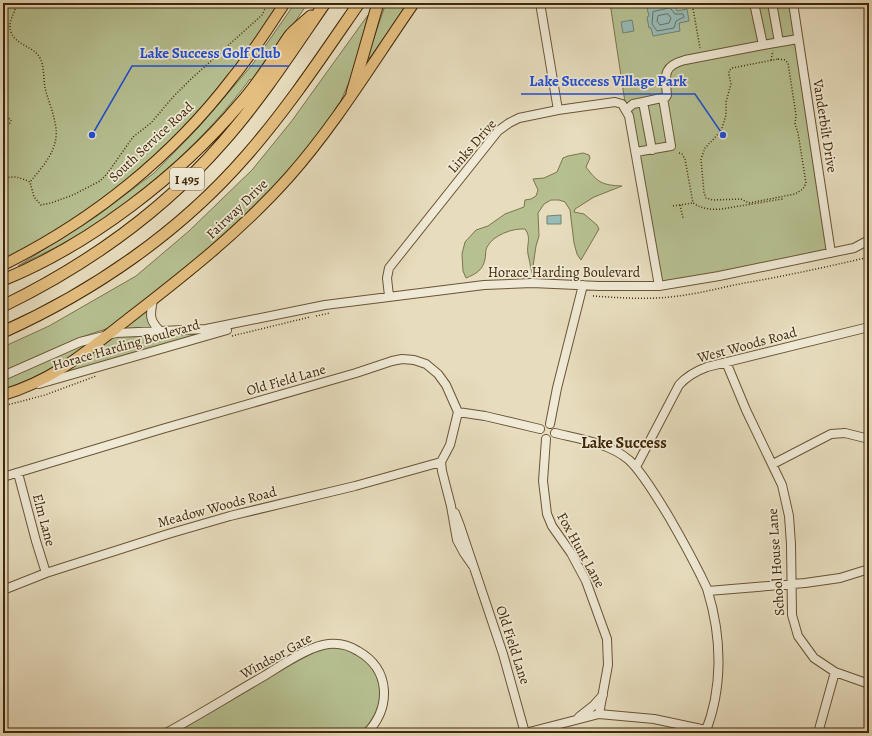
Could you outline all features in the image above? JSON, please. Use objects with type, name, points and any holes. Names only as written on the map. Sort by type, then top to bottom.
[{"type":"highway","points":[[3,280],[44,260],[75,242],[121,212],[163,180],[229,118],[254,88],[291,34],[324,3]]},
{"type":"highway","name":"I 495","points":[[3,306],[42,286],[92,256],[138,222],[181,185],[222,143],[260,98],[324,3]]},
{"type":"highway","name":"I 495","points":[[3,332],[66,301],[115,270],[161,236],[205,199],[245,158],[282,113],[359,3]]},
{"type":"highway","points":[[352,93],[378,3]]},
{"type":"main road","name":"South Service Road","points":[[3,265],[39,246],[89,215],[156,161],[197,121],[229,83],[285,3]]},
{"type":"main road","name":"Fairway Drive","points":[[30,386],[65,367],[185,276],[223,243],[269,198],[312,149],[414,3]]},
{"type":"main road","name":"Horace Harding Boulevard","points":[[3,395],[30,386]]},
{"type":"street","points":[[540,3],[558,110]]},
{"type":"street","points":[[754,3],[762,45]]},
{"type":"street","points":[[772,3],[779,42]]},
{"type":"street","name":"Vanderbilt Drive","points":[[793,3],[831,253]]},
{"type":"street","points":[[659,286],[630,118],[626,110],[633,104],[666,97],[666,73],[669,67],[675,63],[702,56],[798,39]]},
{"type":"street","points":[[636,152],[671,146],[663,98]]},
{"type":"street","name":"Links Drive","points":[[389,296],[387,278],[389,268],[498,131],[519,118],[558,110],[615,102],[622,104],[626,110]]},
{"type":"street","points":[[643,102],[652,150]]},
{"type":"street","name":"Horace Harding Boulevard","points":[[3,376],[69,347],[109,334],[122,332],[206,330],[320,306],[484,284],[532,283],[637,287],[659,286],[719,276],[854,248],[869,240]]},
{"type":"street","points":[[854,248],[869,245]]},
{"type":"street","points":[[550,424],[557,388],[583,285]]},
{"type":"street","points":[[153,300],[150,313],[151,320],[160,331]]},
{"type":"street","name":"Horace Harding Boulevard","points":[[30,386],[207,337],[257,320]]},
{"type":"street","name":"West Woods Road","points":[[636,467],[669,401],[679,385],[688,376],[701,369],[726,362],[869,327]]},
{"type":"street","name":"Old Field Lane","points":[[3,477],[397,360],[421,362],[434,369],[446,385],[458,412]]},
{"type":"street","name":"School House Lane","points":[[726,362],[746,410],[782,485],[789,516],[792,615],[798,636],[814,658],[835,672],[869,684]]},
{"type":"street","points":[[441,462],[450,445],[458,412],[485,416],[540,429]]},
{"type":"street","points":[[545,424],[550,424],[555,428],[555,432],[553,437],[546,439],[542,436],[540,429],[545,424]]},
{"type":"street","points":[[525,733],[599,714],[654,718],[706,732],[712,714],[716,691],[718,661],[717,632],[708,592],[694,561],[663,508],[636,467],[628,460],[605,446],[555,432]]},
{"type":"street","points":[[773,464],[831,434],[845,433],[869,439]]},
{"type":"street","name":"Fox Hunt Lane","points":[[546,439],[542,472],[543,496],[547,514],[552,526],[571,553],[586,582],[607,639],[608,665],[599,714]]},
{"type":"street","name":"Old Field Lane","points":[[441,462],[443,479],[451,506],[458,520],[504,654],[525,733]]},
{"type":"street","name":"Meadow Woods Road","points":[[3,590],[46,573],[153,538],[230,516],[354,486],[441,462]]},
{"type":"street","name":"Elm Lane","points":[[18,473],[46,573]]},
{"type":"street","points":[[708,592],[840,578],[869,569]]},
{"type":"street","name":"Windsor Gate","points":[[166,733],[196,717],[294,658],[321,645],[344,644],[363,653],[380,671],[385,693],[382,708],[374,725],[367,733]]},
{"type":"street","points":[[818,733],[835,672]]},
{"type":"street","points":[[575,720],[593,706],[603,694]]},
{"type":"path","points":[[16,3],[16,8],[10,20],[11,33],[15,39],[31,49],[41,60],[45,86],[57,132],[56,141],[50,156],[30,182]]},
{"type":"path","points":[[30,182],[34,197],[41,205],[73,195],[100,181],[107,174],[133,137],[151,123],[173,97],[191,79],[262,15],[268,3]]},
{"type":"path","points":[[692,3],[702,56]]},
{"type":"path","points":[[673,206],[693,203],[699,207],[722,209],[782,199],[782,197],[795,194],[804,189],[806,183],[798,133],[795,124],[796,116],[788,63],[785,60],[778,59],[732,68],[729,71],[731,84],[726,102],[726,115],[721,131],[705,148],[701,159],[704,193],[706,198],[713,200],[741,199],[749,203],[782,197]]},
{"type":"path","points":[[3,117],[11,120],[10,124],[3,127]]},
{"type":"path","points":[[679,153],[682,154],[685,159],[693,203]]},
{"type":"path","points":[[3,180],[7,177],[18,177],[30,182]]},
{"type":"path","points":[[680,205],[683,218]]},
{"type":"path","points":[[593,296],[657,298],[680,296],[826,268],[869,257]]},
{"type":"path","points":[[840,259],[841,264]]},
{"type":"path","points":[[825,262],[826,268]]},
{"type":"path","points":[[269,326],[335,312]]},
{"type":"green space","points":[[3,3],[283,3],[235,72],[194,121],[106,200],[3,263]]},
{"type":"green space","points":[[295,3],[308,3],[253,82],[250,79],[197,141],[177,160],[135,196],[91,227],[64,243],[18,266],[97,216],[154,173],[199,127],[252,65]]},
{"type":"green space","points":[[386,3],[409,3],[369,59],[368,55]]},
{"type":"green space","points":[[610,3],[793,3],[831,253],[659,286],[626,109]]},
{"type":"green space","points":[[368,15],[354,71],[339,105],[311,144],[280,181],[223,237],[152,296],[109,328],[78,338],[3,371],[3,347],[49,326],[136,276],[189,231],[252,170],[291,122]]},
{"type":"green space","points":[[583,153],[589,155],[590,158],[586,167],[597,180],[605,184],[622,186],[594,197],[575,209],[574,212],[584,214],[597,225],[599,229],[581,260],[577,254],[574,243],[570,210],[565,202],[551,200],[544,204],[538,213],[539,236],[532,273],[528,251],[528,235],[525,229],[520,229],[509,231],[494,239],[486,248],[484,263],[481,269],[466,278],[463,271],[462,254],[465,242],[476,230],[488,226],[505,214],[524,207],[525,200],[536,196],[538,190],[533,179],[544,178],[557,172],[563,158]]},
{"type":"green space","points":[[153,300],[151,310],[160,331],[257,320],[207,337],[3,395],[3,376],[109,334]]},
{"type":"green space","points":[[344,644],[372,661],[385,693],[367,733],[166,733],[321,645]]},
{"type":"water","points":[[675,4],[677,11],[687,9],[689,21],[679,23],[680,31],[653,36],[651,28],[649,28],[647,8]]},
{"type":"water","points":[[632,20],[634,31],[623,33],[621,22]]},
{"type":"water","points":[[561,215],[561,224],[547,224],[547,216]]},
{"type":"place","name":"Lake Success Golf Club","points":[[92,135]]},
{"type":"place","name":"Lake Success Village Park","points":[[723,135]]},
{"type":"district","name":"Lake Success","points":[[624,443]]}]
